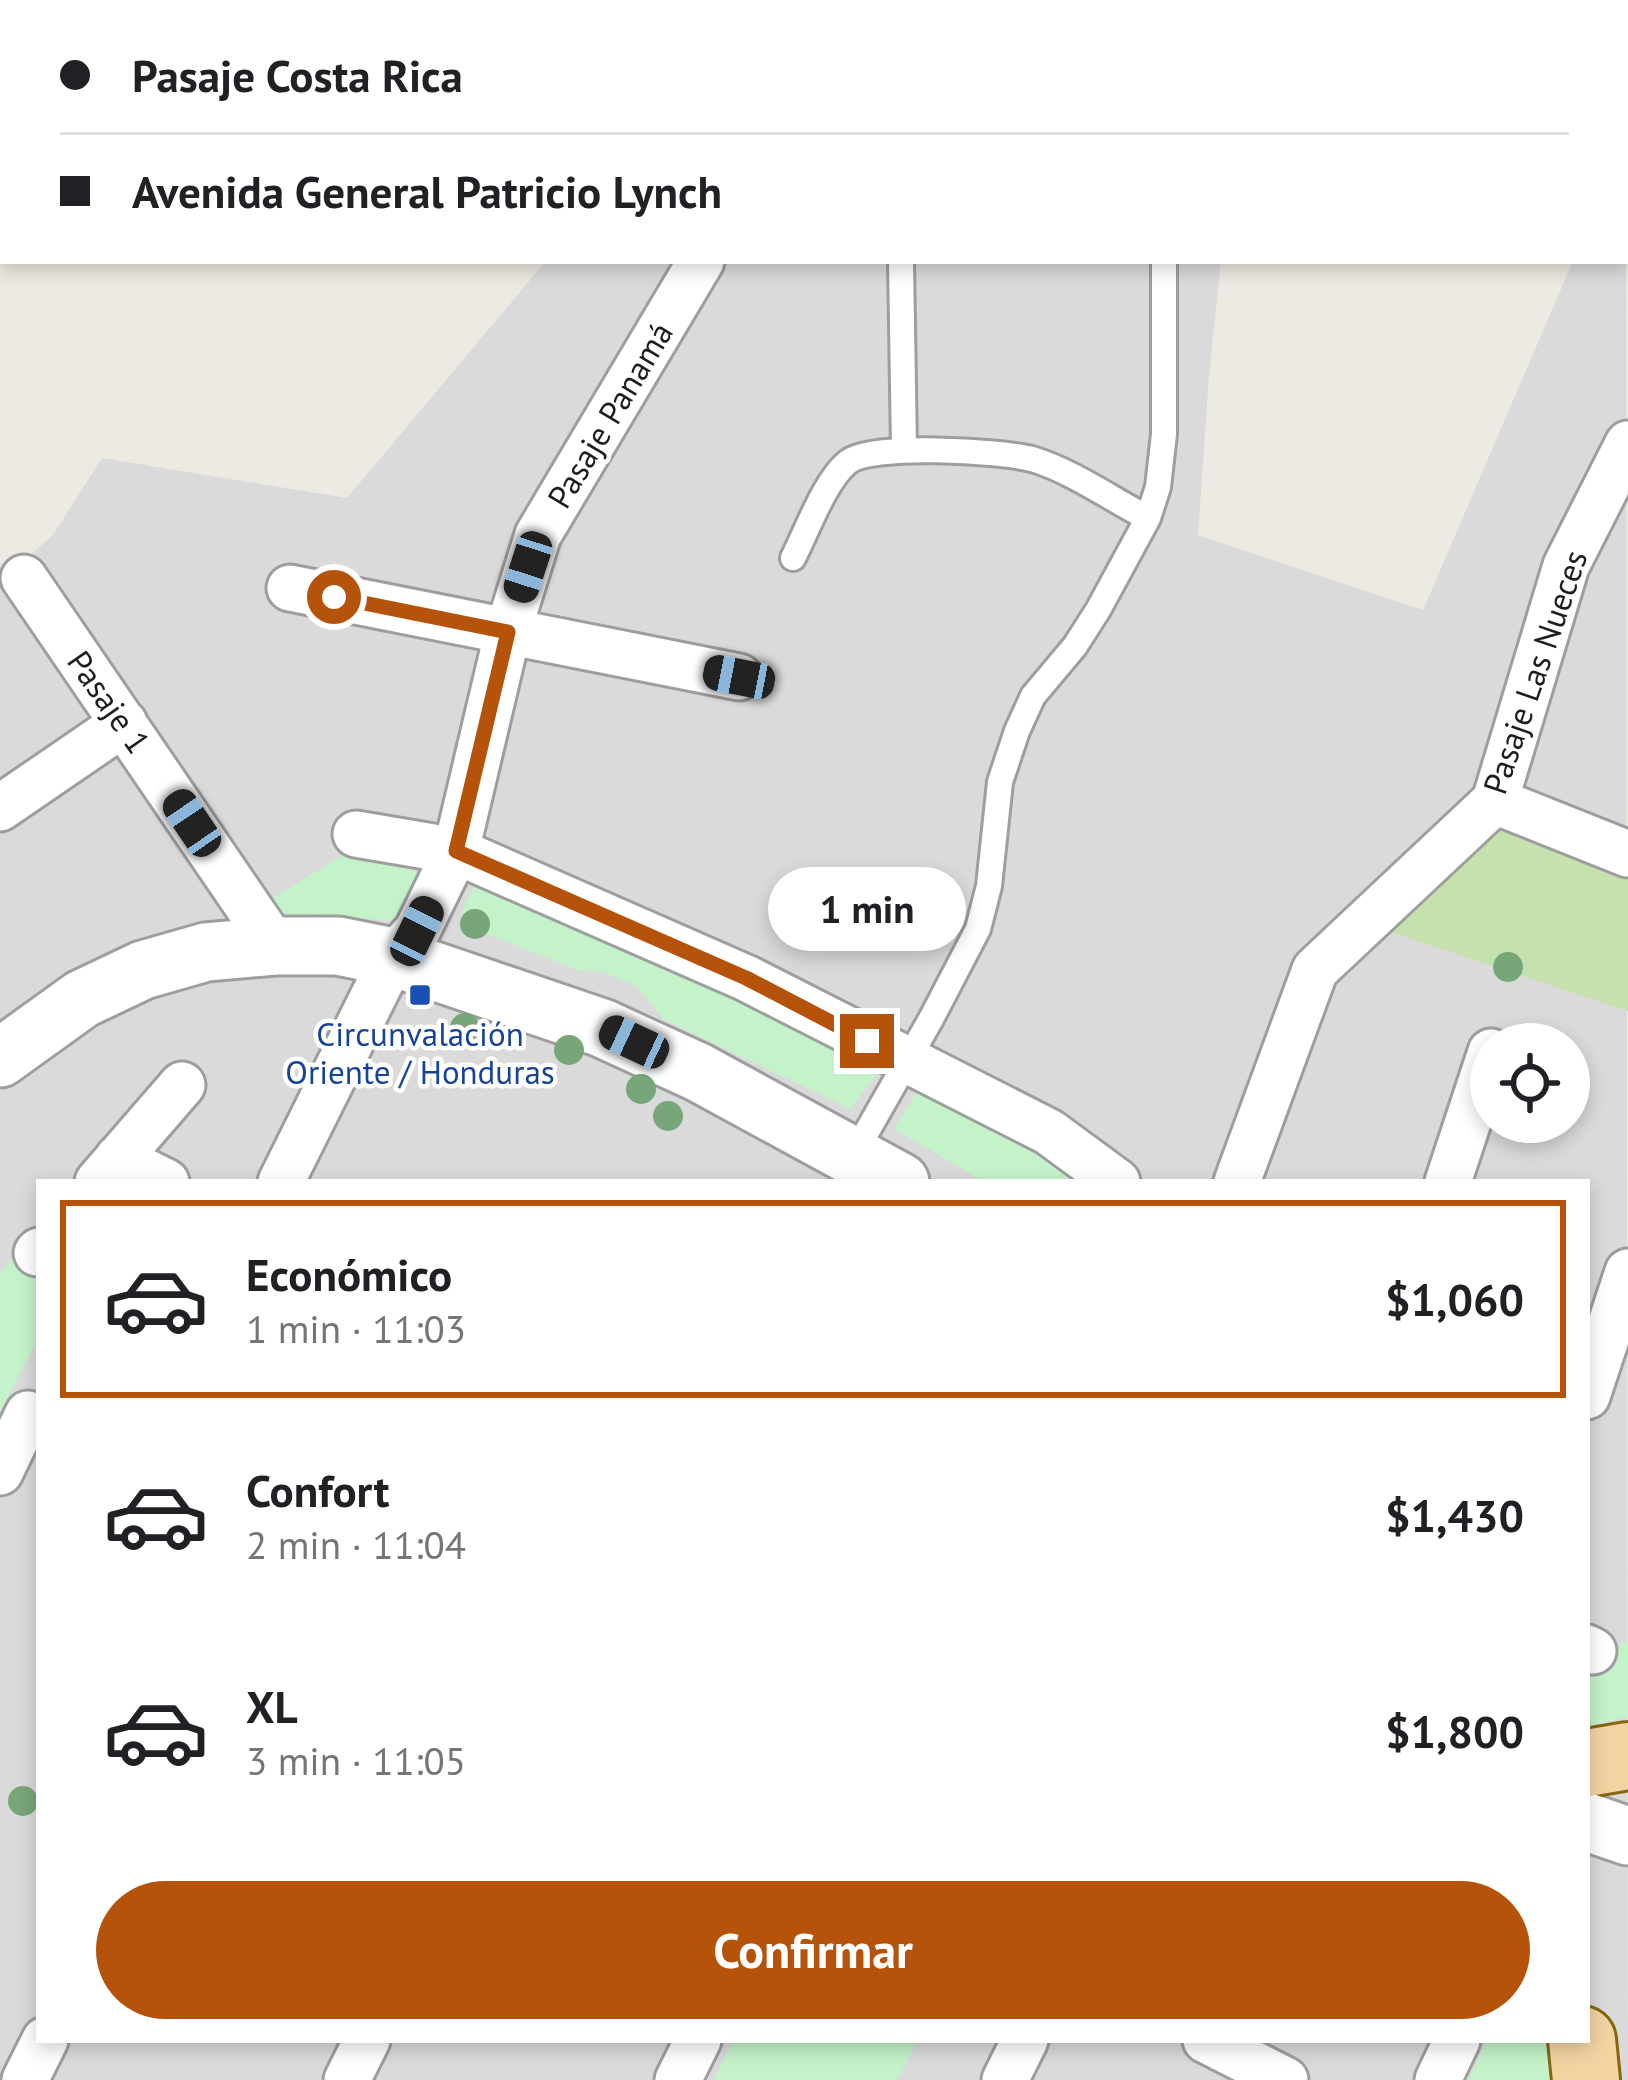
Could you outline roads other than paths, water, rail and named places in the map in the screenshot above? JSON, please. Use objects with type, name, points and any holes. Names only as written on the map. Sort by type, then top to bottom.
[{"type":"main road","points":[[1590,1762],[1628,1756]]},
{"type":"main road","points":[[1582,2043],[1586,2080]]},
{"type":"main road","points":[[1620,2080],[1628,2050]]},
{"type":"street","name":"Pasaje Panamá","points":[[282,1179],[393,957],[417,931],[456,851],[508,632],[538,535],[699,264]]},
{"type":"street","name":"Pasaje Las Nueces","points":[[1238,1179],[1315,970],[1495,801],[1566,566],[1628,444]]},
{"type":"street","name":"Pasaje 1","points":[[24,578],[275,946]]},
{"type":"street","points":[[290,588],[739,677]]},
{"type":"street","points":[[0,808],[124,723]]},
{"type":"street","points":[[1495,801],[1628,854]]},
{"type":"street","points":[[356,834],[456,851],[746,978],[1048,1132],[1114,1179]]},
{"type":"street","points":[[4,1046],[82,999],[143,970],[206,952],[338,946],[393,957],[602,1028],[698,1072],[876,1169]]},
{"type":"street","points":[[152,1179],[108,1170],[182,1084]]},
{"type":"street","points":[[1449,1179],[1470,1116]]},
{"type":"street","points":[[1590,1387],[1628,1272]]},
{"type":"street","points":[[0,1472],[33,1416]]},
{"type":"street","points":[[1590,1823],[1628,1836]]},
{"type":"street","points":[[25,2080],[44,2043]]},
{"type":"street","points":[[347,2080],[366,2043]]},
{"type":"street","points":[[678,2080],[696,2043]]},
{"type":"street","points":[[1005,2080],[1024,2043]]},
{"type":"street","points":[[1215,2043],[1270,2062]]},
{"type":"street","points":[[1438,2080],[1456,2043]]},
{"type":"lane","points":[[901,264],[904,450]]},
{"type":"lane","points":[[876,1169],[908,1062],[978,929],[989,886],[1000,782],[1017,731],[1033,696],[1098,610],[1148,518],[1158,487],[1164,434],[1164,264]]},
{"type":"lane","points":[[794,558],[836,472],[852,458],[871,452],[1005,455],[1032,460],[1148,518]]},
{"type":"place","name":"Circunvalación Oriente / Honduras","points":[[420,995]]}]
